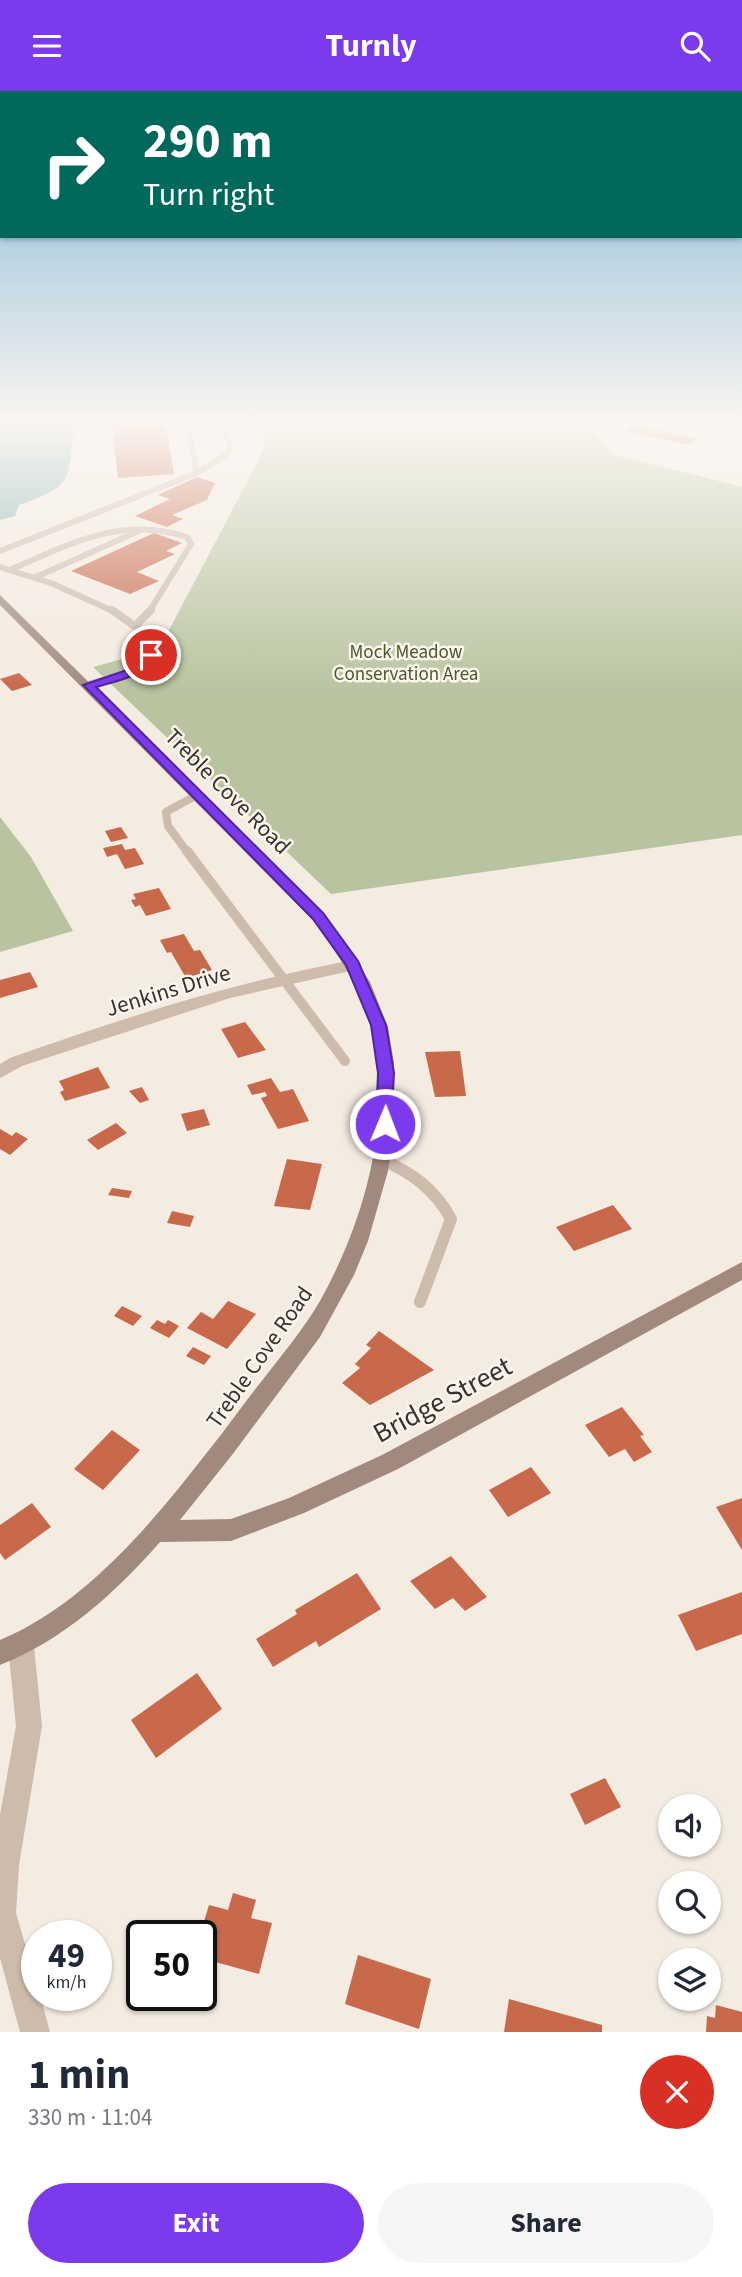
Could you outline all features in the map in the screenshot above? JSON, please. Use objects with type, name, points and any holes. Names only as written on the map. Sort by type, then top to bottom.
[{"type":"main road","name":"Treble Cove Road","points":[[0,599],[318,916],[353,965],[379,1025],[386,1073],[382,1159],[373,1203],[327,1308],[211,1467],[155,1531],[97,1591],[10,1650]]},
{"type":"main road","name":"Bridge Street","points":[[155,1531],[231,1530],[296,1506],[390,1462],[742,1270]]},
{"type":"street","name":"Jenkins Drive","points":[[0,1072],[16,1062],[145,1019],[285,978],[353,965]]},
{"type":"street","points":[[10,1650],[29,1726],[5,1865],[2,1913],[35,2032]]},
{"type":"lane","points":[[0,551],[103,512]]},
{"type":"lane","points":[[108,512],[115,523]]},
{"type":"lane","points":[[12,569],[115,523],[187,537],[191,544],[154,607],[135,626]]},
{"type":"lane","points":[[36,577],[147,528]]},
{"type":"lane","points":[[0,567],[36,577],[106,607],[135,626],[148,643],[151,655],[146,663],[134,672],[88,685]]},
{"type":"lane","points":[[197,795],[166,812],[168,826],[345,1061]]},
{"type":"lane","points":[[382,1159],[409,1171],[433,1189],[452,1219],[420,1301]]},
{"type":"green space","name":"Mock Meadow Conservation Area","points":[[231,512],[742,512],[742,835],[331,894],[93,667],[159,649]]},
{"type":"green space","points":[[0,817],[31,857],[73,931],[0,952]]},
{"type":"water","points":[[0,512],[17,512],[15,516],[0,520]]},
{"type":"building","points":[[144,512],[180,512],[172,515],[183,519],[167,527],[135,516]]},
{"type":"building","points":[[154,533],[182,543],[166,551],[175,554],[137,572],[159,581],[130,594],[71,571]]},
{"type":"building","points":[[19,673],[32,685],[12,691],[0,679]]},
{"type":"building","points":[[121,827],[128,838],[111,842],[105,831]]},
{"type":"building","points":[[122,844],[125,850],[135,848],[144,864],[125,869],[117,854],[107,857],[103,848]]},
{"type":"building","points":[[159,888],[171,909],[146,916],[140,905],[135,907],[131,900],[136,899],[133,894]]},
{"type":"building","points":[[184,934],[194,951],[200,950],[212,970],[186,978],[171,952],[167,953],[160,940]]},
{"type":"building","points":[[30,972],[38,987],[0,998],[0,980]]},
{"type":"building","points":[[137,997],[141,1004],[125,1008],[122,1001]]},
{"type":"building","points":[[245,1022],[266,1050],[238,1058],[221,1029]]},
{"type":"building","points":[[460,1051],[466,1096],[435,1097],[425,1052]]},
{"type":"building","points":[[98,1067],[110,1088],[65,1101],[60,1092],[64,1090],[59,1081]]},
{"type":"building","points":[[271,1078],[280,1092],[293,1089],[309,1121],[278,1129],[261,1098],[267,1096],[265,1092],[252,1095],[247,1085]]},
{"type":"building","points":[[142,1087],[149,1100],[140,1103],[129,1091]]},
{"type":"building","points":[[204,1109],[210,1125],[187,1131],[181,1114]]},
{"type":"building","points":[[116,1123],[127,1133],[98,1150],[87,1140]]},
{"type":"building","points":[[0,1129],[12,1136],[16,1132],[28,1139],[10,1155],[0,1149]]},
{"type":"building","points":[[287,1159],[322,1164],[310,1210],[274,1206]]},
{"type":"building","points":[[112,1188],[132,1191],[129,1198],[108,1195]]},
{"type":"building","points":[[613,1205],[632,1229],[574,1251],[556,1227]]},
{"type":"building","points":[[172,1211],[194,1216],[190,1227],[167,1223]]},
{"type":"building","points":[[228,1301],[256,1314],[227,1349],[187,1328],[201,1312],[213,1319]]},
{"type":"building","points":[[122,1306],[142,1316],[133,1326],[114,1316]]},
{"type":"building","points":[[157,1320],[165,1324],[168,1320],[179,1326],[169,1338],[150,1328]]},
{"type":"building","points":[[379,1331],[434,1370],[370,1405],[342,1383],[360,1368],[355,1364],[371,1348],[366,1345]]},
{"type":"building","points":[[193,1347],[211,1356],[204,1365],[186,1356]]},
{"type":"building","points":[[622,1407],[644,1435],[640,1436],[652,1452],[634,1462],[625,1449],[609,1457],[585,1425]]},
{"type":"building","points":[[112,1430],[140,1450],[103,1490],[74,1469]]},
{"type":"building","points":[[531,1467],[551,1493],[508,1517],[489,1490]]},
{"type":"building","points":[[742,1498],[742,1550],[716,1507]]},
{"type":"building","points":[[32,1503],[51,1527],[5,1560],[0,1553],[0,1525]]},
{"type":"building","points":[[451,1556],[487,1597],[465,1611],[453,1598],[435,1609],[410,1581]]},
{"type":"building","points":[[357,1573],[381,1609],[319,1647],[316,1641],[273,1667],[256,1639],[297,1614],[295,1610]]},
{"type":"building","points":[[742,1592],[742,1634],[696,1651],[678,1615]]},
{"type":"building","points":[[197,1673],[222,1709],[156,1758],[131,1720]]},
{"type":"building","points":[[605,1778],[621,1807],[585,1825],[570,1794]]},
{"type":"building","points":[[233,1893],[256,1900],[251,1918],[272,1923],[259,1974],[217,1962],[217,1920],[204,1920],[209,1905],[228,1910]]},
{"type":"building","points":[[358,1955],[431,1979],[419,2029],[345,2004]]},
{"type":"building","points":[[509,1999],[602,2025],[602,2032],[504,2032]]},
{"type":"building","points":[[721,2006],[742,2012],[742,2032],[706,2032],[707,2016],[715,2018],[716,2011],[721,2011]]},
{"type":"route","points":[[151,655],[146,663],[134,672],[88,685],[318,916],[353,965],[379,1025],[386,1073],[385,1124]]}]
